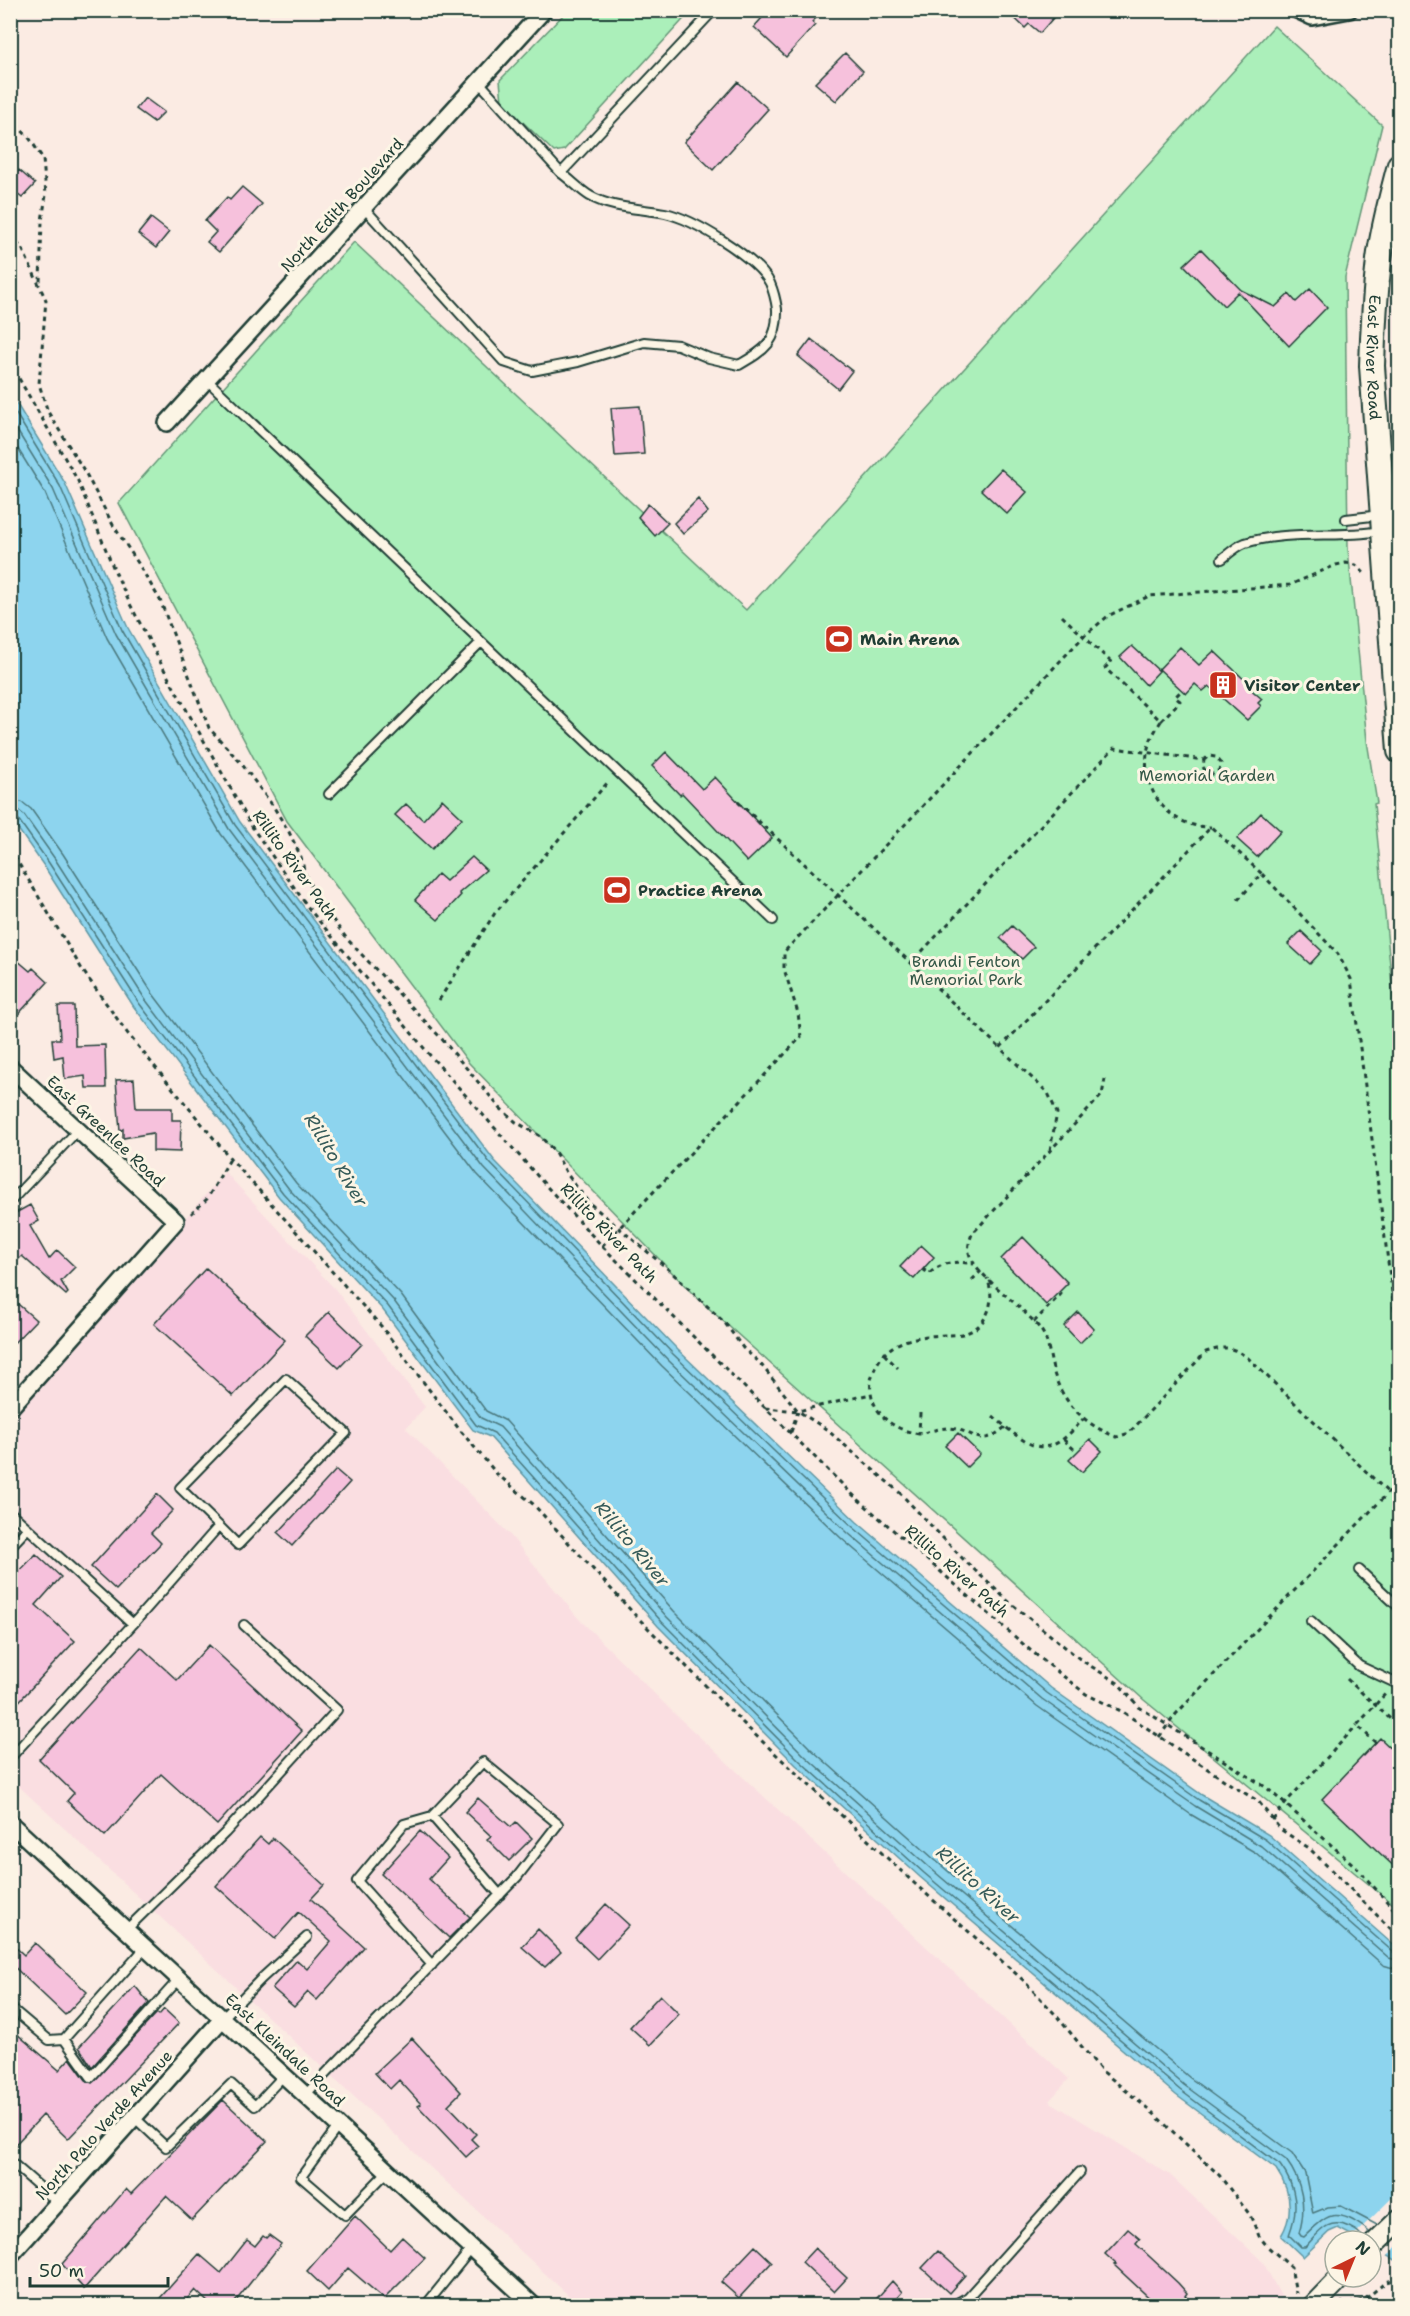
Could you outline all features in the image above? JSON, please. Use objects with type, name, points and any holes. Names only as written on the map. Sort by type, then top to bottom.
[{"type":"main road","name":"East River Road","points":[[1400,165],[1391,197],[1380,258],[1374,311],[1372,366],[1392,531],[1400,751]]},
{"type":"street","name":"North Edith Boulevard","points":[[167,423],[544,10]]},
{"type":"street","points":[[1297,10],[1312,17],[1349,10]]},
{"type":"street","name":"East Greenlee Road","points":[[10,1067],[176,1221]]},
{"type":"street","points":[[10,1408],[176,1221]]},
{"type":"street","name":"East Kleindale Road","points":[[15,1830],[127,1929],[534,2306]]},
{"type":"street","name":"North Palo Verde Avenue","points":[[10,2256],[223,2018]]},
{"type":"street","points":[[1383,2235],[1400,2219]]},
{"type":"street","points":[[1313,2306],[1329,2289]]},
{"type":"lane","points":[[561,172],[714,10]]},
{"type":"lane","points":[[363,208],[504,362],[532,371],[578,362],[644,342],[678,345],[709,358],[739,365],[762,352],[776,330],[777,307],[769,282],[750,262],[718,236],[667,214],[622,208],[590,196],[561,172],[478,82]]},
{"type":"lane","points":[[207,380],[773,920]]},
{"type":"lane","points":[[1346,519],[1392,531]]},
{"type":"lane","points":[[1221,559],[1243,543],[1279,537],[1392,531]]},
{"type":"lane","points":[[329,794],[482,642]]},
{"type":"lane","points":[[10,1202],[78,1130]]},
{"type":"lane","points":[[286,1379],[346,1433],[238,1545],[219,1526],[180,1488],[286,1379]]},
{"type":"lane","points":[[10,1512],[133,1624]]},
{"type":"lane","points":[[10,1758],[219,1526]]},
{"type":"lane","points":[[10,1547],[28,1528]]},
{"type":"lane","points":[[1359,1570],[1400,1608]]},
{"type":"lane","points":[[1311,1621],[1359,1666],[1398,1684]]},
{"type":"lane","points":[[127,1929],[225,1833],[337,1710],[244,1625]]},
{"type":"lane","points":[[306,2094],[432,1965],[517,1877],[558,1824],[483,1762],[432,1816],[404,1824],[357,1881],[432,1965]]},
{"type":"lane","points":[[432,1816],[500,1895]]},
{"type":"lane","points":[[223,2018],[307,1937]]},
{"type":"lane","points":[[10,2007],[49,2040],[64,2039],[146,1947]]},
{"type":"lane","points":[[64,2039],[91,2077],[180,1978]]},
{"type":"lane","points":[[134,2117],[166,2147],[231,2084],[255,2106],[285,2074]]},
{"type":"lane","points":[[339,2125],[301,2177],[345,2215],[388,2171]]},
{"type":"lane","points":[[10,2161],[58,2203]]},
{"type":"lane","points":[[952,2306],[968,2297],[1080,2172]]},
{"type":"lane","points":[[425,2306],[472,2248]]},
{"type":"path","points":[[10,118],[30,139],[43,159],[46,195],[42,221],[40,284]]},
{"type":"path","points":[[10,236],[22,248],[46,300],[39,384],[48,412],[85,472],[113,525],[160,600],[209,728],[241,763],[273,806],[289,832],[316,897],[347,939],[441,1038],[500,1108],[516,1122],[540,1136],[555,1152],[567,1174],[588,1202],[668,1269],[725,1323],[743,1348],[759,1362],[798,1411],[825,1428],[900,1493],[964,1561],[1008,1601],[1082,1660],[1118,1683],[1139,1707],[1242,1770],[1286,1804],[1355,1866],[1400,1916]]},
{"type":"path","name":"Rillito River Path","points":[[10,363],[78,481],[130,604],[254,830],[310,910],[428,1053],[602,1246],[852,1494],[1030,1650],[1086,1694],[1123,1712],[1258,1801],[1280,1829],[1309,1848],[1400,1938]]},
{"type":"path","points":[[602,1246],[801,1037],[798,1012],[784,969],[784,952],[1083,636],[1108,616],[1149,596],[1290,585],[1346,563],[1356,565],[1369,580]]},
{"type":"path","points":[[1062,616],[1111,662],[1105,668],[1161,721]]},
{"type":"path","points":[[1182,690],[1175,697],[1180,701],[1161,721],[1153,735],[1147,752],[1148,784],[1164,809],[1185,822],[1202,827],[1212,827],[1262,874],[1338,954],[1351,979],[1400,1353]]},
{"type":"path","points":[[911,963],[1114,748],[1204,760],[1209,756],[1216,757],[1221,763],[1219,770],[1213,774],[1206,772],[1203,767],[1204,760]]},
{"type":"path","points":[[439,1000],[495,913],[617,771]]},
{"type":"path","points":[[738,802],[1048,1093],[1057,1113],[1049,1151]]},
{"type":"path","points":[[1000,1048],[1212,827]]},
{"type":"path","points":[[10,849],[83,971],[157,1070],[230,1158],[381,1326],[459,1429],[497,1474],[533,1504],[636,1616],[749,1729],[914,1883],[1023,1980],[1055,2014],[1101,2070],[1153,2113],[1219,2175],[1250,2215],[1259,2236],[1291,2267],[1296,2293]]},
{"type":"path","points":[[1235,903],[1262,874]]},
{"type":"path","points":[[1105,1079],[1102,1095],[972,1234],[968,1245],[970,1257],[981,1271],[1042,1332],[1050,1349],[1057,1383],[1072,1407],[1083,1419],[1102,1431],[1117,1437],[1129,1433],[1206,1352],[1220,1347],[1233,1348],[1247,1357],[1400,1504]]},
{"type":"path","points":[[176,1221],[194,1213],[207,1199],[230,1158]]},
{"type":"path","points":[[923,1269],[928,1274],[936,1266],[947,1263],[976,1264]]},
{"type":"path","points":[[972,1280],[981,1271]]},
{"type":"path","points":[[987,1276],[991,1288],[991,1303],[986,1316],[975,1328],[960,1335],[914,1337],[901,1341],[884,1354],[871,1378],[871,1394],[880,1413],[893,1426],[907,1432],[920,1434],[947,1428],[962,1431],[977,1439],[995,1436],[1005,1427]]},
{"type":"path","points":[[1034,1322],[1061,1294],[1059,1292]]},
{"type":"path","points":[[884,1354],[897,1368]]},
{"type":"path","points":[[765,1408],[798,1411],[871,1394]]},
{"type":"path","points":[[790,1432],[798,1411]]},
{"type":"path","points":[[920,1413],[920,1434]]},
{"type":"path","points":[[993,1416],[1028,1445],[1043,1448],[1064,1440],[1083,1419]]},
{"type":"path","points":[[1064,1440],[1077,1452]]},
{"type":"path","points":[[1159,1737],[1167,1725],[1389,1493],[1400,1478]]},
{"type":"path","points":[[1347,1679],[1400,1728]]},
{"type":"path","points":[[1273,1821],[1375,1705],[1398,1684]]},
{"type":"path","points":[[1357,1725],[1376,1743]]},
{"type":"path","points":[[1338,2299],[1345,2305],[1364,2300],[1386,2282],[1400,2278]]},
{"type":"shaded area","points":[[225,1172],[335,1289],[425,1407],[406,1428],[510,1535],[578,1618],[677,1716],[1069,2079],[1049,2101],[1170,2175],[1263,2262],[1283,2300],[1277,2306],[579,2305],[11,1779],[11,1421]]},
{"type":"green space","points":[[567,11],[691,11],[564,150],[554,152],[502,102],[500,80]]},
{"type":"green space","name":"Brandi Fenton Memorial Park","points":[[1274,26],[1382,125],[1345,277],[1348,549],[1367,741],[1377,803],[1374,804],[1400,1065],[1399,1909],[1144,1700],[693,1294],[469,1063],[287,821],[119,503],[354,242],[746,610]]},
{"type":"water","name":"Rillito River","points":[[10,393],[65,483],[128,628],[240,822],[494,1160],[678,1350],[857,1522],[1051,1688],[1202,1795],[1269,1835],[1399,1950],[1399,2262],[1383,2253],[1383,2229],[1323,2229],[1323,2238],[1303,2257],[1281,2236],[1288,2219],[1289,2202],[1285,2186],[1276,2169],[1176,2095],[920,1877],[796,1765],[658,1626],[490,1437],[473,1430],[383,1310],[279,1197],[134,1007],[44,866],[11,819]]},
{"type":"pier","points":[[1399,2191],[1399,2244],[1386,2258],[1383,2256],[1383,2229],[1360,2229]]},
{"type":"building","points":[[769,10],[824,10],[812,22],[815,25],[786,57],[754,27]]},
{"type":"building","points":[[1006,10],[1060,10],[1040,33],[1029,24],[1025,28]]},
{"type":"building","points":[[845,53],[863,71],[836,101],[815,83]]},
{"type":"building","points":[[738,82],[768,109],[713,170],[684,142]]},
{"type":"building","points":[[145,98],[164,112],[154,122],[136,109]]},
{"type":"building","points":[[19,170],[35,184],[22,198],[10,188],[10,180]]},
{"type":"building","points":[[242,187],[262,204],[219,252],[207,242],[216,232],[205,221],[227,197],[230,200]]},
{"type":"building","points":[[151,218],[169,232],[156,248],[138,234]]},
{"type":"building","points":[[1201,249],[1241,290],[1275,307],[1289,294],[1296,302],[1310,289],[1327,307],[1289,346],[1238,292],[1224,306],[1184,265]]},
{"type":"building","points":[[811,339],[852,371],[838,389],[798,356]]},
{"type":"building","points":[[640,406],[644,454],[615,456],[611,408]]},
{"type":"building","points":[[1001,469],[1027,492],[1007,514],[981,490]]},
{"type":"building","points":[[698,499],[708,512],[683,534],[674,523]]},
{"type":"building","points":[[648,504],[668,523],[655,536],[638,517]]},
{"type":"building","points":[[1132,646],[1159,671],[1146,685],[1120,657]]},
{"type":"building","name":"Visitor Center","points":[[1180,647],[1199,665],[1214,651],[1262,699],[1258,703],[1261,706],[1247,720],[1209,686],[1203,691],[1195,684],[1186,694],[1159,669]]},
{"type":"building","points":[[666,752],[702,789],[715,777],[772,838],[747,862],[682,793],[680,795],[652,766]]},
{"type":"building","points":[[442,799],[462,818],[432,849],[395,815],[406,804],[423,820]]},
{"type":"building","points":[[1261,813],[1281,831],[1257,857],[1237,839]]},
{"type":"building","points":[[472,857],[486,870],[459,893],[461,895],[438,920],[415,900],[438,874],[446,881]]},
{"type":"building","points":[[1012,926],[1034,947],[1022,959],[1000,938]]},
{"type":"building","points":[[1301,931],[1322,951],[1310,964],[1288,944]]},
{"type":"building","points":[[10,954],[30,971],[33,968],[48,982],[10,1023]]},
{"type":"building","points":[[58,1006],[74,1006],[75,1046],[105,1045],[106,1088],[86,1088],[85,1076],[65,1079],[63,1056],[54,1058],[52,1039],[60,1039]]},
{"type":"building","points":[[134,1079],[136,1108],[172,1108],[172,1120],[181,1120],[180,1152],[153,1151],[153,1133],[123,1138],[123,1129],[120,1131],[116,1080]]},
{"type":"building","points":[[30,1205],[39,1221],[30,1226],[49,1259],[57,1250],[75,1267],[61,1281],[68,1293],[66,1295],[22,1256],[10,1267],[10,1216]]},
{"type":"building","points":[[1023,1237],[1068,1283],[1046,1305],[1001,1259]]},
{"type":"building","points":[[921,1245],[934,1257],[914,1279],[900,1267]]},
{"type":"building","points":[[206,1268],[285,1340],[233,1396],[154,1324]]},
{"type":"building","points":[[10,1297],[36,1320],[10,1347]]},
{"type":"building","points":[[329,1312],[362,1344],[339,1368],[305,1336]]},
{"type":"building","points":[[1078,1312],[1094,1329],[1080,1343],[1064,1326]]},
{"type":"building","points":[[958,1433],[980,1454],[967,1467],[945,1446]]},
{"type":"building","points":[[1090,1439],[1102,1451],[1082,1472],[1069,1460]]},
{"type":"building","points":[[336,1470],[350,1482],[292,1546],[278,1533]]},
{"type":"building","points":[[157,1494],[173,1510],[151,1533],[161,1543],[116,1590],[91,1567]]},
{"type":"building","points":[[36,1554],[61,1577],[36,1605],[75,1641],[10,1711],[10,1581]]},
{"type":"building","points":[[209,1645],[302,1731],[217,1825],[161,1774],[105,1836],[67,1801],[74,1793],[39,1759],[141,1647],[177,1680]]},
{"type":"building","points":[[1380,1738],[1400,1757],[1400,1872],[1322,1799]]},
{"type":"building","points":[[478,1798],[511,1827],[516,1822],[532,1838],[509,1861],[487,1839],[491,1836],[465,1812]]},
{"type":"building","points":[[420,1831],[448,1858],[429,1879],[470,1917],[449,1938],[381,1874]]},
{"type":"building","points":[[260,1837],[268,1844],[273,1838],[324,1885],[311,1899],[364,1947],[317,2000],[308,1992],[294,2007],[272,1988],[297,1960],[307,1969],[331,1941],[299,1912],[275,1939],[216,1886]]},
{"type":"building","points":[[606,1904],[629,1925],[597,1959],[575,1938]]},
{"type":"building","points":[[538,1929],[561,1952],[545,1967],[522,1947]]},
{"type":"building","points":[[10,1942],[24,1955],[35,1943],[87,1992],[65,2015],[10,1963]]},
{"type":"building","points":[[135,1986],[149,2003],[92,2067],[79,2047]]},
{"type":"building","points":[[660,1995],[679,2014],[650,2045],[630,2027]]},
{"type":"building","points":[[164,2009],[179,2023],[68,2139],[43,2115],[10,2150],[10,2028],[59,2070],[70,2058],[86,2080],[92,2083],[157,2013],[159,2015]]},
{"type":"building","points":[[412,2038],[461,2092],[448,2105],[476,2134],[471,2139],[478,2146],[466,2157],[418,2106],[421,2104],[399,2080],[390,2089],[375,2073]]},
{"type":"building","points":[[223,2100],[267,2141],[192,2220],[166,2196],[84,2289],[62,2264],[126,2189],[131,2194]]},
{"type":"building","points":[[355,2216],[390,2250],[402,2237],[425,2258],[384,2299],[348,2268],[328,2291],[307,2271]]},
{"type":"building","points":[[1128,2229],[1140,2239],[1136,2244],[1178,2283],[1187,2293],[1185,2296],[1196,2306],[1158,2306],[1114,2265],[1116,2264],[1105,2254]]},
{"type":"building","points":[[269,2235],[281,2244],[232,2306],[212,2306],[195,2290],[181,2306],[153,2306],[199,2254],[221,2273],[247,2240],[255,2246],[263,2236],[266,2238]]},
{"type":"building","points":[[755,2246],[772,2262],[739,2298],[721,2282]]},
{"type":"building","points":[[815,2248],[847,2278],[834,2292],[802,2262]]},
{"type":"building","points":[[938,2251],[965,2275],[949,2293],[922,2268]]},
{"type":"building","points":[[892,2281],[902,2292],[890,2306],[870,2306]]},
{"type":"place","name":"Main Arena","points":[[839,639]]},
{"type":"place","name":"Visitor Center","points":[[1223,685]]},
{"type":"place","name":"Practice Arena","points":[[617,890]]},
{"type":"park label","name":"Memorial Garden","points":[[1207,775]]}]
